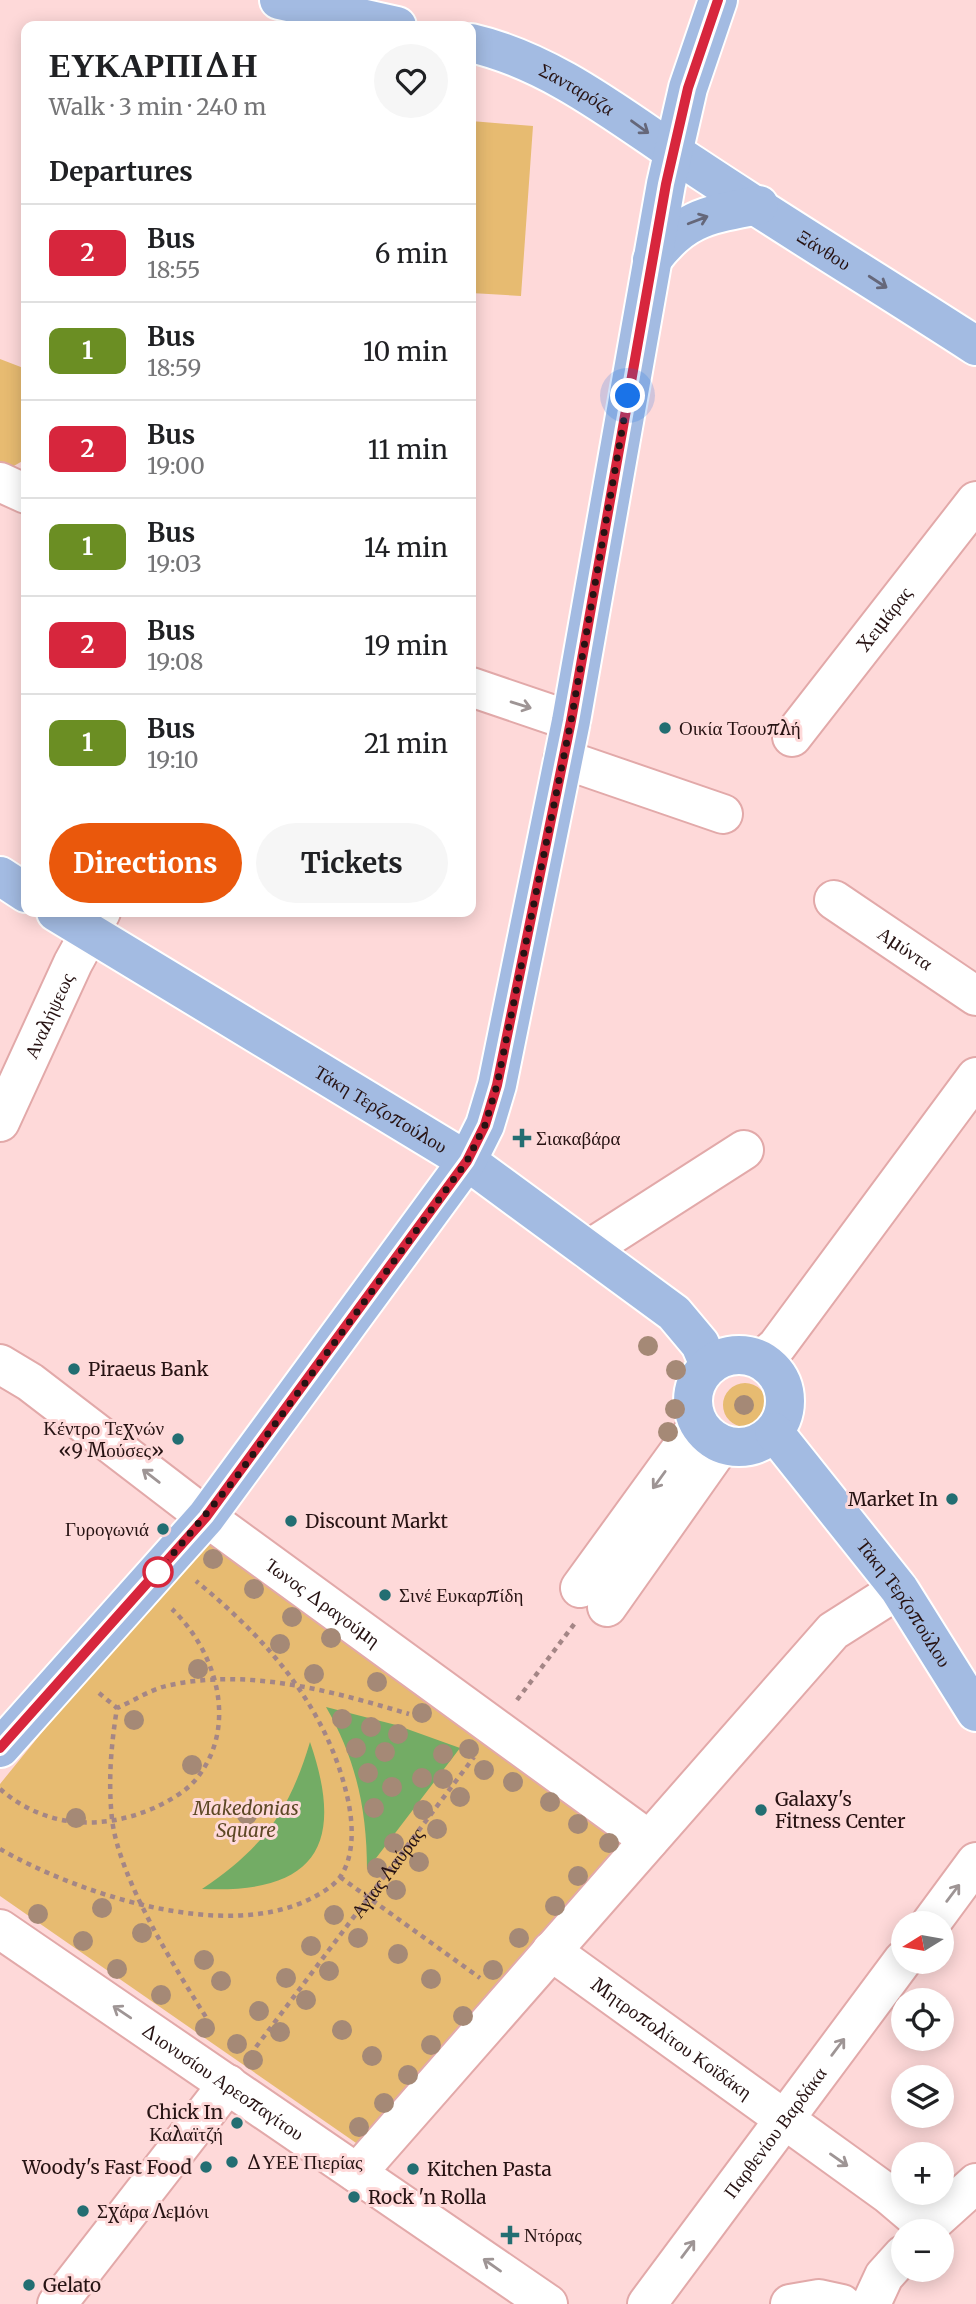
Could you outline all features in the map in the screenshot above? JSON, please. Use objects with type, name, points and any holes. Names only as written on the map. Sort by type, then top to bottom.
[{"type":"main road","points":[[282,0],[375,21]]},
{"type":"main road","points":[[0,1748],[206,1517],[467,1161],[485,1125],[497,1085],[564,760],[673,151],[688,88],[718,0]]},
{"type":"main road","name":"Σανταρόζα","points":[[476,44],[502,50],[614,108],[673,151]]},
{"type":"main road","name":"Ξάνθου","points":[[673,151],[976,346]]},
{"type":"main road","points":[[652,260],[671,236],[689,223],[721,212],[759,205]]},
{"type":"main road","points":[[0,876],[21,890]]},
{"type":"main road","name":"Τάκη Τερζοπούλου","points":[[76,917],[96,922],[467,1161],[674,1313],[700,1344],[709,1366]]},
{"type":"main road","points":[[734,1355],[761,1360],[780,1379],[785,1392],[782,1420],[774,1432],[750,1446],[710,1434],[693,1408],[693,1393],[699,1377],[709,1366],[734,1355]]},
{"type":"main road","name":"Τάκη Τερζοπούλου","points":[[774,1432],[792,1450],[899,1589],[976,1712]]},
{"type":"street","points":[[0,482],[21,492]]},
{"type":"street","name":"Χειμάρας","points":[[792,737],[976,500]]},
{"type":"street","points":[[476,689],[571,721]]},
{"type":"street","points":[[564,760],[723,814]]},
{"type":"street","name":"Αμύντα","points":[[834,900],[976,996]]},
{"type":"street","name":"Αναλήψεως","points":[[0,1122],[96,922]]},
{"type":"street","points":[[761,1360],[783,1339],[976,1077]]},
{"type":"street","points":[[588,1250],[744,1150]]},
{"type":"street","name":"Ίωνος Δραγούμη","points":[[0,1364],[30,1382],[206,1517],[649,1840]]},
{"type":"street","points":[[588,1605],[710,1434]]},
{"type":"street","points":[[357,2173],[833,1631],[899,1589]]},
{"type":"street","points":[[940,1911],[976,1862]]},
{"type":"street","name":"Διονυσίου Αρεοπαγίτου","points":[[0,1929],[548,2304]]},
{"type":"street","name":"Μητροπολίτου Κοϊδάκη","points":[[539,1965],[783,2121],[888,2194],[905,2219]]},
{"type":"street","name":"Παρθενίου Βαρδάκα","points":[[647,2304],[893,1974]]},
{"type":"street","points":[[57,2304],[228,2084]]},
{"type":"street","points":[[938,2219],[976,2183]]},
{"type":"street","points":[[871,2304],[884,2276],[891,2268]]},
{"type":"street","points":[[790,2304],[819,2300],[842,2304]]},
{"type":"path","points":[[0,1849],[53,1876],[143,1904],[227,1915],[262,1913],[294,1907],[319,1895],[340,1877],[350,1852],[352,1819],[344,1784],[318,1717],[299,1687],[234,1612],[169,1559]]},
{"type":"path","points":[[0,1789],[36,1812],[65,1822],[95,1825],[130,1818],[169,1801],[197,1777],[213,1744],[220,1706],[212,1667],[196,1636],[166,1603]]},
{"type":"path","name":"Αγίας Λαύρας","points":[[228,2084],[588,1605]]},
{"type":"path","points":[[219,2035],[167,1954],[124,1860],[112,1821],[109,1759],[117,1708],[164,1686],[215,1679],[262,1681],[299,1687],[411,1715]]},
{"type":"path","points":[[340,1877],[476,1978],[539,1965]]},
{"type":"green space","points":[[476,121],[533,126],[521,296],[476,293]]},
{"type":"green space","points":[[0,359],[21,367],[21,462],[12,467],[0,464]]},
{"type":"green space","points":[[745,1383],[760,1390],[767,1405],[760,1420],[745,1427],[730,1420],[723,1405],[730,1390]]},
{"type":"green space","name":"Makedonias Square","points":[[202,1535],[628,1842],[359,2145],[0,1896],[0,1784]]},
{"type":"shaded area","points":[[326,1707],[396,1725],[460,1748],[367,1870],[365,1827],[358,1786],[345,1746]]},
{"type":"shaded area","points":[[310,1742],[320,1778],[324,1810],[321,1836],[312,1856],[295,1872],[272,1883],[241,1888],[202,1889],[242,1859],[271,1826],[293,1789]]},
{"type":"bus line","name":"2","points":[[0,1748],[206,1517],[467,1161],[485,1125],[497,1085],[564,760],[666,184],[688,88],[718,0]]},
{"type":"place","name":"Οικία Τσουπλή","points":[[665,728]]},
{"type":"place","name":"Σιακαβάρα","points":[[522,1138]]},
{"type":"place","name":"Piraeus Bank","points":[[74,1369]]},
{"type":"place","name":"Κέντρο Τεχνών «9 Μούσες»","points":[[178,1439]]},
{"type":"place","name":"Market In","points":[[952,1499]]},
{"type":"place","name":"Discount Markt","points":[[291,1521]]},
{"type":"place","name":"Γυρογωνιά","points":[[163,1529]]},
{"type":"place","name":"Σινέ Ευκαρπίδη","points":[[385,1595]]},
{"type":"place","name":"Galaxy's Fitness Center","points":[[761,1810]]},
{"type":"place","name":"Chick In Καλαϊτζή","points":[[237,2123]]},
{"type":"place","name":"ΔΥΕΕ Πιερίας","points":[[232,2162]]},
{"type":"place","name":"Woody's Fast Food","points":[[206,2167]]},
{"type":"place","name":"Kitchen Pasta","points":[[413,2169]]},
{"type":"place","name":"Rock 'n Rolla","points":[[354,2197]]},
{"type":"place","name":"Σχάρα Λεμόνι","points":[[83,2211]]},
{"type":"place","name":"Ντόρας","points":[[510,2235]]},
{"type":"place","name":"Gelato","points":[[29,2285]]},
{"type":"route","points":[[158,1572],[235,1479],[467,1161],[485,1125],[497,1085],[564,760],[628,396]]}]
